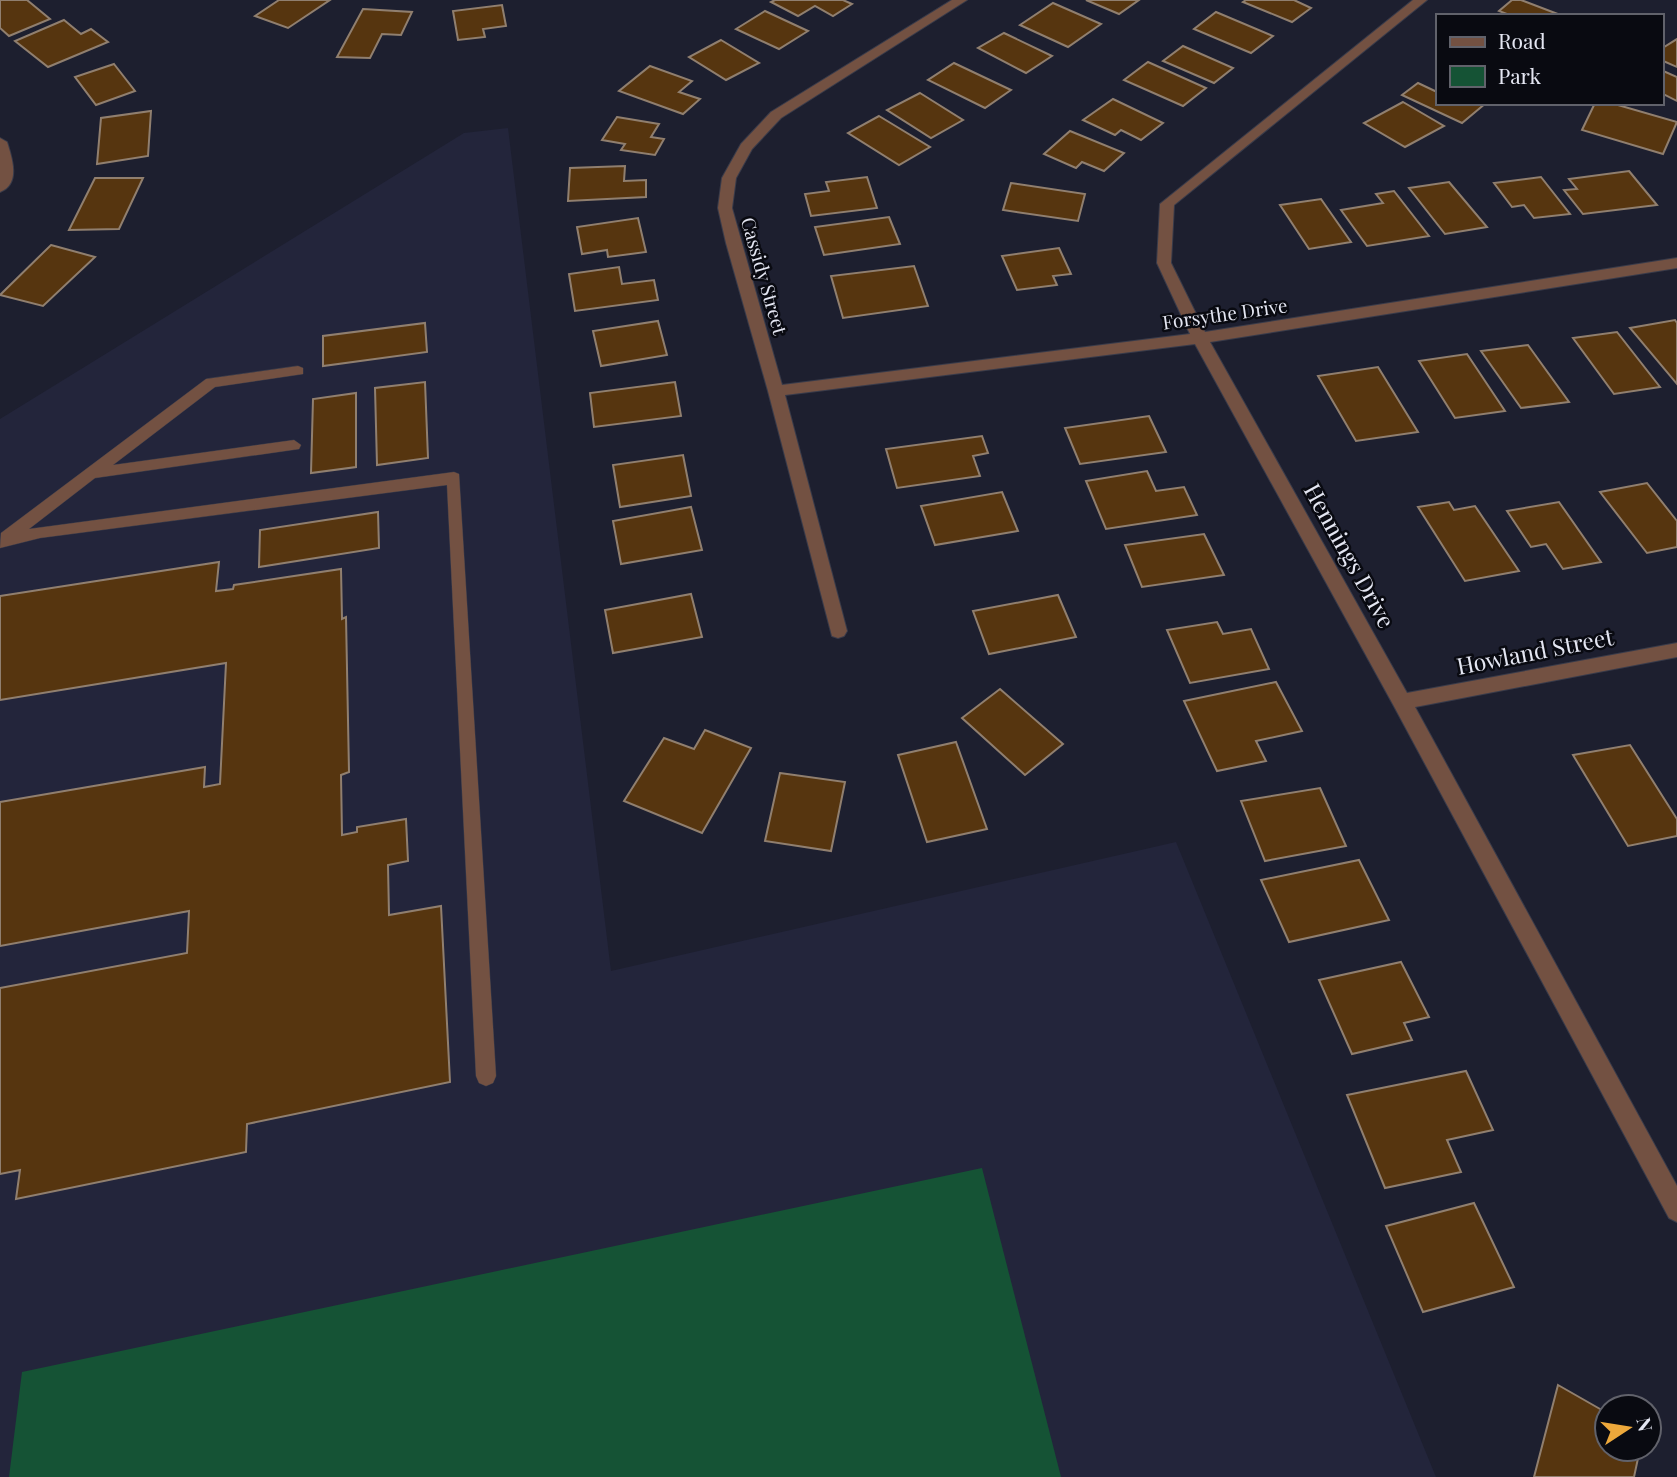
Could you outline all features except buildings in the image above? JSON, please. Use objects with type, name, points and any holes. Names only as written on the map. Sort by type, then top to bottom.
[{"type":"street","name":"Cassidy Street","points":[[838,631],[725,208],[729,178],[746,146],[776,115],[961,0]]},
{"type":"street","name":"Hennings Drive","points":[[1421,0],[1167,204],[1164,263],[1200,338],[1402,702],[1677,1210]]},
{"type":"street","points":[[0,142],[8,170],[0,188]]},
{"type":"street","name":"Forsythe Drive","points":[[776,391],[1200,338],[1677,263]]},
{"type":"street","name":"Howland Street","points":[[1402,702],[1677,650]]},
{"type":"lane","points":[[0,542],[211,383],[298,371]]},
{"type":"lane","points":[[90,474],[294,445]]},
{"type":"lane","points":[[0,542],[40,532],[454,478],[486,1076]]},
{"type":"shaded area","points":[[508,128],[611,971],[1176,842],[1436,1477],[0,1477],[0,419],[464,133]]},
{"type":"green space","points":[[982,1168],[1061,1477],[9,1477],[22,1372]]}]
